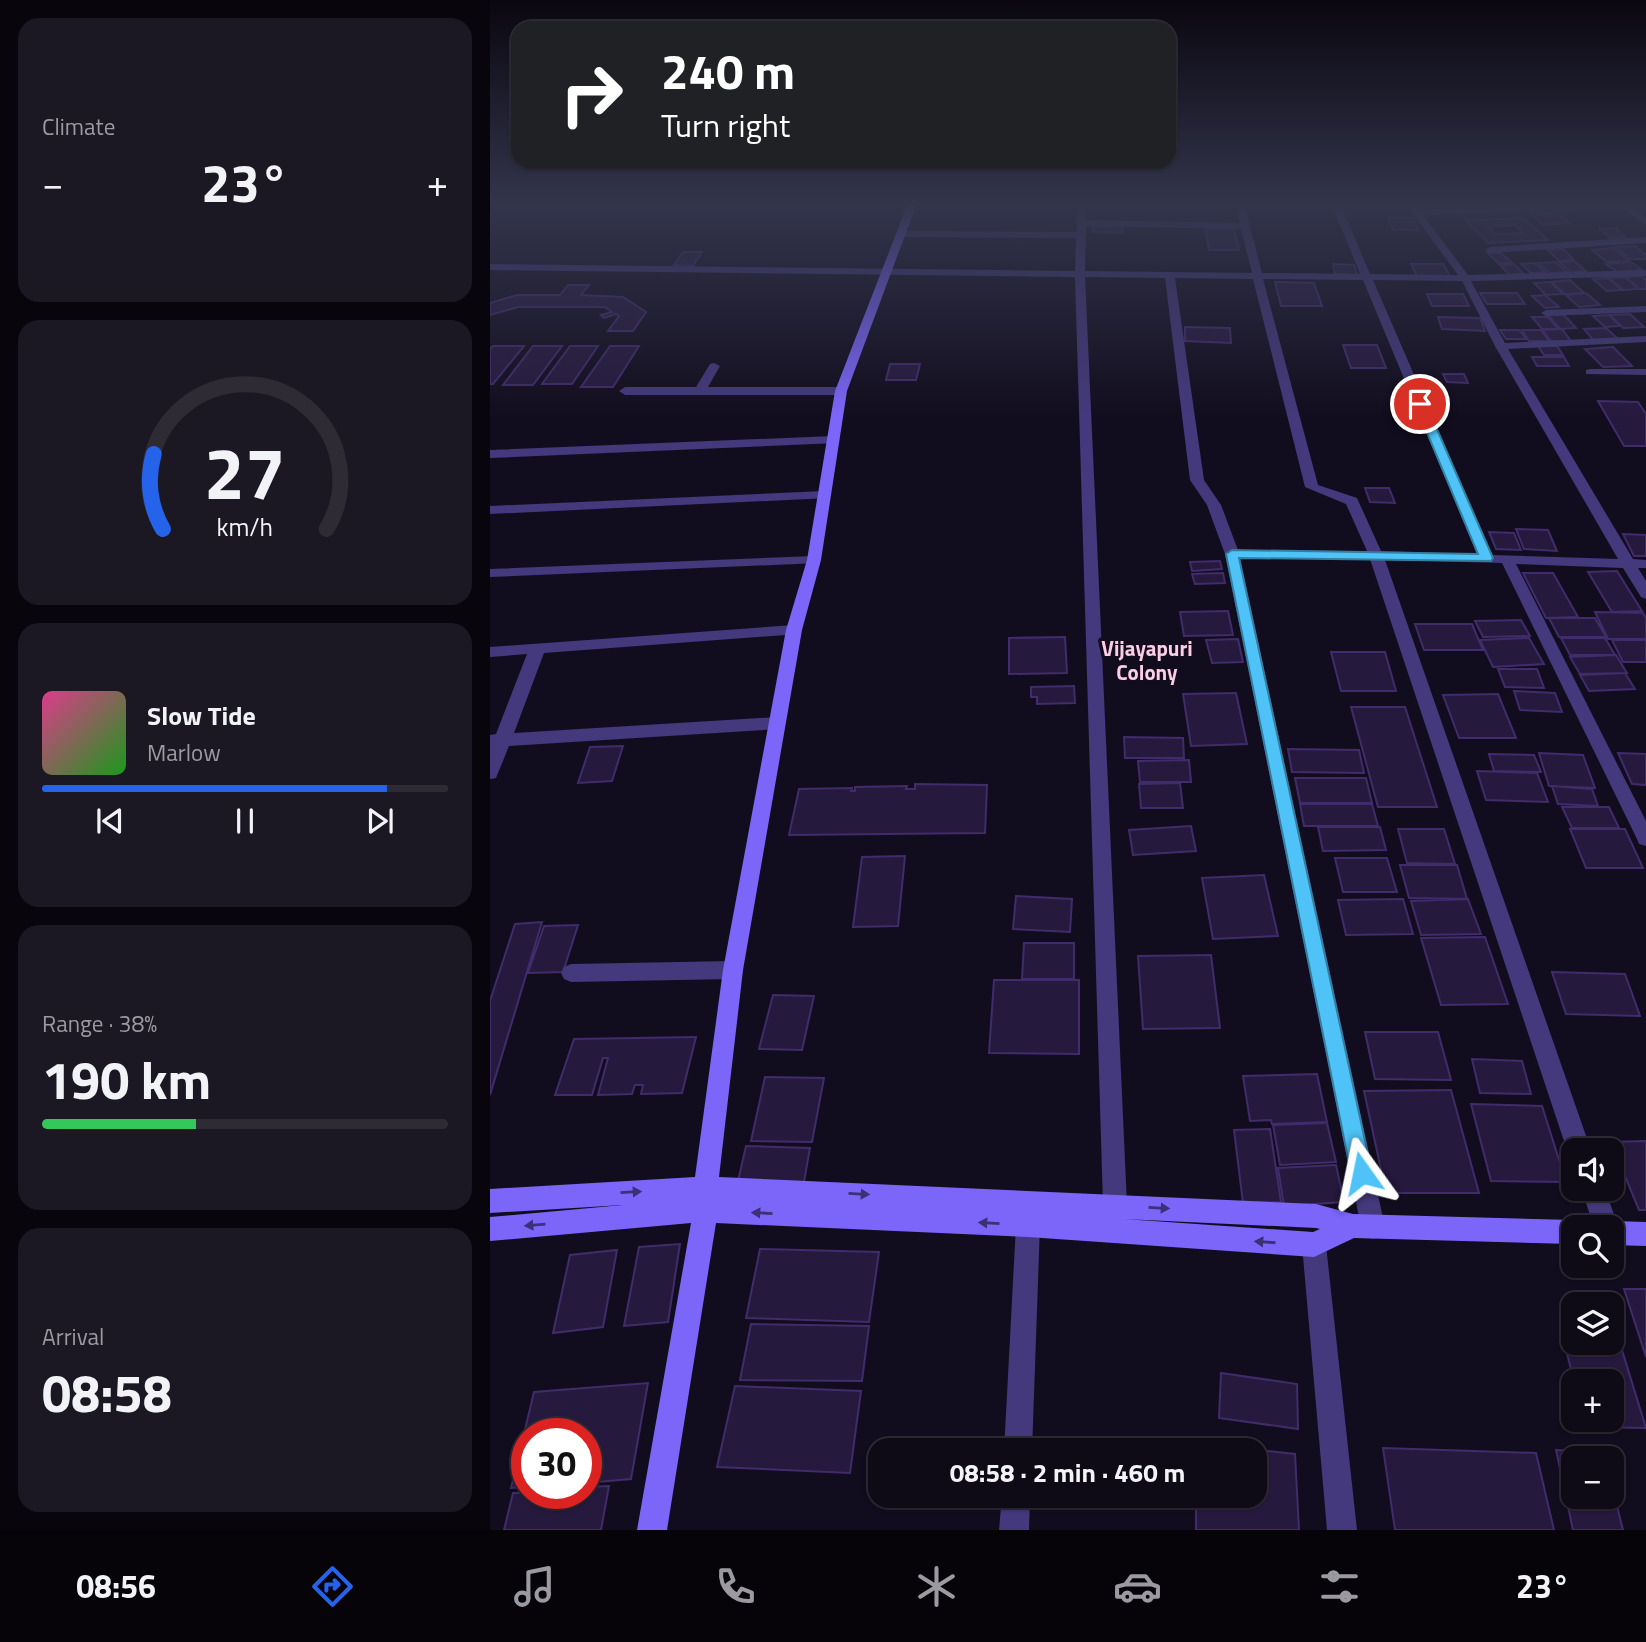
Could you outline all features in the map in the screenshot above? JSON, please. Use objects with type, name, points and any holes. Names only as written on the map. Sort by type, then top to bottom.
[{"type":"street","points":[[652,1530],[706,1199],[733,970],[794,630],[814,560],[841,391],[886,274]]},
{"type":"street","points":[[1080,274],[1115,1205]]},
{"type":"street","points":[[1169,274],[1198,480],[1214,505],[1232,554],[1363,1226]]},
{"type":"street","points":[[1231,274],[1465,278],[1595,274]]},
{"type":"street","points":[[1462,274],[1646,594]]},
{"type":"street","points":[[1258,275],[1312,487],[1352,501],[1376,555],[1576,1138]]},
{"type":"street","points":[[1365,276],[1486,558]]},
{"type":"street","points":[[1546,313],[1646,309]]},
{"type":"street","points":[[1502,346],[1646,339]]},
{"type":"street","points":[[700,391],[714,366]]},
{"type":"street","points":[[1590,372],[1646,372]]},
{"type":"street","points":[[625,391],[841,391]]},
{"type":"street","points":[[490,454],[833,440]]},
{"type":"street","points":[[490,510],[824,495]]},
{"type":"street","points":[[1232,554],[1506,558],[1646,564]]},
{"type":"street","points":[[1506,558],[1646,839]]},
{"type":"street","points":[[490,573],[814,560]]},
{"type":"street","points":[[490,652],[794,630]]},
{"type":"street","points":[[490,774],[497,741],[537,650]]},
{"type":"street","points":[[497,741],[778,723]]},
{"type":"street","points":[[571,973],[733,970]]},
{"type":"street","points":[[490,1229],[706,1199],[1314,1245],[1363,1226]]},
{"type":"street","points":[[490,1201],[706,1199],[1115,1205],[1316,1216],[1363,1226],[1561,1232]]},
{"type":"street","points":[[1019,1438],[1028,1225]]},
{"type":"street","points":[[1624,1233],[1646,1234]]},
{"type":"street","points":[[1314,1245],[1342,1530]]},
{"type":"street","points":[[1014,1530],[1015,1508]]},
{"type":"building","points":[[1416,274],[1450,276],[1417,276]]},
{"type":"building","points":[[1642,276],[1646,280],[1646,289],[1640,289],[1625,277]]},
{"type":"building","points":[[1625,277],[1639,289],[1623,290],[1609,278]]},
{"type":"building","points":[[1608,278],[1622,290],[1607,291],[1593,279]]},
{"type":"building","points":[[1570,280],[1584,293],[1565,294],[1551,282]]},
{"type":"building","points":[[1275,282],[1314,283],[1322,306],[1281,306]]},
{"type":"building","points":[[1551,282],[1563,294],[1546,295],[1534,283]]},
{"type":"building","points":[[568,285],[589,285],[581,295],[623,297],[646,312],[633,331],[608,331],[619,316],[616,314],[604,318],[601,315],[612,312],[605,307],[518,307],[490,315],[490,303],[517,295],[560,295]]},
{"type":"building","points":[[1480,293],[1517,293],[1525,304],[1487,304]]},
{"type":"building","points":[[1586,293],[1600,305],[1579,307],[1566,295]]},
{"type":"building","points":[[1427,294],[1463,294],[1469,306],[1432,306]]},
{"type":"building","points":[[1545,295],[1559,307],[1545,308],[1532,296]]},
{"type":"building","points":[[1630,314],[1644,327],[1623,328],[1610,315]]},
{"type":"building","points":[[1548,315],[1564,315],[1576,328],[1560,329]]},
{"type":"building","points":[[1609,315],[1620,326],[1605,327],[1593,316]]},
{"type":"building","points":[[1438,317],[1480,318],[1485,331],[1442,329]]},
{"type":"building","points":[[1532,317],[1548,317],[1558,329],[1542,329]]},
{"type":"building","points":[[1185,327],[1230,328],[1231,343],[1185,341]]},
{"type":"building","points":[[1606,328],[1618,339],[1593,340],[1584,329]]},
{"type":"building","points":[[1562,329],[1571,341],[1551,341],[1542,330]]},
{"type":"building","points":[[1500,330],[1519,330],[1526,339],[1506,339]]},
{"type":"building","points":[[1522,330],[1541,330],[1549,341],[1529,341]]},
{"type":"building","points":[[1343,345],[1377,345],[1386,368],[1351,368]]},
{"type":"building","points":[[493,346],[524,346],[493,384],[490,384],[490,349]]},
{"type":"building","points":[[533,346],[562,346],[533,385],[503,385]]},
{"type":"building","points":[[570,346],[598,346],[572,384],[542,384]]},
{"type":"building","points":[[610,346],[639,346],[613,387],[581,387]]},
{"type":"building","points":[[1538,346],[1557,346],[1563,355],[1544,355]]},
{"type":"building","points":[[1613,347],[1632,366],[1603,367],[1585,349]]},
{"type":"building","points":[[1532,357],[1564,357],[1569,366],[1537,366]]},
{"type":"building","points":[[890,364],[920,364],[916,380],[886,380]]},
{"type":"building","points":[[1443,374],[1464,374],[1468,383],[1447,382]]},
{"type":"building","points":[[1598,401],[1638,402],[1646,414],[1646,446],[1624,446]]},
{"type":"building","points":[[1365,488],[1389,488],[1395,503],[1370,502]]},
{"type":"building","points":[[1516,529],[1548,530],[1557,551],[1524,549]]},
{"type":"building","points":[[1489,532],[1514,533],[1521,550],[1496,549]]},
{"type":"building","points":[[1623,534],[1646,535],[1646,556],[1634,556]]},
{"type":"building","points":[[1220,561],[1222,569],[1192,571],[1190,562]]},
{"type":"building","points":[[1617,571],[1642,611],[1612,612],[1588,572]]},
{"type":"building","points":[[1223,573],[1225,583],[1195,584],[1192,574]]},
{"type":"building","points":[[1523,573],[1553,573],[1578,617],[1546,618]]},
{"type":"building","points":[[1228,611],[1233,635],[1184,636],[1180,612]]},
{"type":"building","points":[[1595,612],[1643,613],[1646,618],[1646,639],[1608,639]]},
{"type":"building","points":[[1549,618],[1595,618],[1606,637],[1559,637]]},
{"type":"building","points":[[1521,620],[1530,636],[1483,637],[1475,621]]},
{"type":"building","points":[[1415,624],[1472,624],[1483,650],[1424,650]]},
{"type":"building","points":[[1065,637],[1067,673],[1009,674],[1009,638]]},
{"type":"building","points":[[1529,638],[1544,664],[1493,667],[1480,640]]},
{"type":"building","points":[[1561,638],[1605,638],[1615,655],[1570,655]]},
{"type":"building","points":[[1238,639],[1243,662],[1212,663],[1206,640]]},
{"type":"building","points":[[1612,640],[1646,640],[1646,662],[1623,662]]},
{"type":"building","points":[[1331,652],[1385,652],[1396,691],[1341,691]]},
{"type":"building","points":[[1616,655],[1627,673],[1580,674],[1570,657]]},
{"type":"building","points":[[1498,669],[1537,669],[1544,688],[1505,687]]},
{"type":"building","points":[[1625,673],[1635,689],[1589,691],[1580,675]]},
{"type":"building","points":[[1074,686],[1075,703],[1037,704],[1037,697],[1031,697],[1031,687]]},
{"type":"building","points":[[1514,691],[1555,693],[1562,712],[1520,710]]},
{"type":"building","points":[[1236,693],[1247,744],[1191,746],[1183,694]]},
{"type":"building","points":[[1498,694],[1516,738],[1459,738],[1443,695]]},
{"type":"building","points":[[1351,707],[1405,707],[1437,807],[1378,807]]},
{"type":"building","points":[[1124,737],[1183,738],[1184,758],[1125,758]]},
{"type":"building","points":[[623,746],[612,781],[578,783],[590,747]]},
{"type":"building","points":[[1288,749],[1359,750],[1364,773],[1292,772]]},
{"type":"building","points":[[1539,753],[1583,755],[1595,788],[1549,786]]},
{"type":"building","points":[[1618,753],[1646,754],[1646,785],[1632,784]]},
{"type":"building","points":[[1489,754],[1534,755],[1541,772],[1494,771]]},
{"type":"building","points":[[1189,760],[1191,782],[1140,782],[1138,761]]},
{"type":"building","points":[[1477,771],[1537,773],[1548,802],[1486,800]]},
{"type":"building","points":[[1295,778],[1366,778],[1372,803],[1300,803]]},
{"type":"building","points":[[1180,783],[1183,808],[1141,808],[1139,784]]},
{"type":"building","points":[[915,784],[987,785],[985,833],[789,835],[799,789],[852,788],[851,791],[855,791],[855,787],[907,786],[906,789],[915,789]]},
{"type":"building","points":[[1552,786],[1592,789],[1598,806],[1558,804]]},
{"type":"building","points":[[1300,804],[1372,804],[1378,826],[1304,826]]},
{"type":"building","points":[[1562,807],[1609,807],[1619,828],[1572,828]]},
{"type":"building","points":[[1191,826],[1196,851],[1133,855],[1129,830]]},
{"type":"building","points":[[1318,827],[1380,827],[1386,850],[1323,851]]},
{"type":"building","points":[[1398,829],[1444,829],[1455,864],[1407,863]]},
{"type":"building","points":[[1570,829],[1625,829],[1643,868],[1586,868]]},
{"type":"building","points":[[905,856],[898,926],[853,927],[862,857]]},
{"type":"building","points":[[1335,858],[1387,858],[1397,892],[1343,892]]},
{"type":"building","points":[[1400,865],[1457,865],[1467,899],[1409,898]]},
{"type":"building","points":[[1264,875],[1278,936],[1213,939],[1202,878]]},
{"type":"building","points":[[1016,896],[1072,899],[1070,932],[1013,929]]},
{"type":"building","points":[[1403,899],[1413,934],[1346,935],[1338,900]]},
{"type":"building","points":[[1468,899],[1481,934],[1421,935],[1411,901]]},
{"type":"building","points":[[542,922],[490,1095],[490,1001],[515,924]]},
{"type":"building","points":[[578,925],[563,972],[528,973],[544,926]]},
{"type":"building","points":[[1485,937],[1508,1004],[1441,1005],[1421,938]]},
{"type":"building","points":[[1024,943],[1074,943],[1074,979],[1022,979]]},
{"type":"building","points":[[1211,955],[1220,1028],[1143,1029],[1138,956]]},
{"type":"building","points":[[1552,972],[1625,974],[1640,1016],[1566,1014]]},
{"type":"building","points":[[994,980],[1079,980],[1079,1054],[989,1053]]},
{"type":"building","points":[[773,995],[814,996],[802,1050],[759,1049]]},
{"type":"building","points":[[1365,1032],[1438,1032],[1451,1080],[1375,1079]]},
{"type":"building","points":[[696,1037],[682,1093],[641,1094],[643,1085],[635,1085],[632,1094],[598,1095],[608,1058],[603,1058],[592,1095],[555,1095],[574,1039]]},
{"type":"building","points":[[1472,1059],[1522,1061],[1531,1094],[1480,1093]]},
{"type":"building","points":[[1317,1074],[1327,1122],[1272,1124],[1271,1120],[1250,1121],[1243,1076]]},
{"type":"building","points":[[765,1077],[824,1078],[812,1142],[751,1141]]},
{"type":"building","points":[[1451,1090],[1479,1193],[1386,1193],[1364,1091]]},
{"type":"building","points":[[1471,1104],[1542,1106],[1561,1166],[1561,1182],[1491,1181]]},
{"type":"building","points":[[1327,1123],[1336,1162],[1280,1165],[1273,1125]]},
{"type":"building","points":[[1270,1129],[1281,1202],[1243,1203],[1234,1130]]},
{"type":"building","points":[[1646,1141],[1646,1210],[1639,1210],[1624,1174],[1624,1142]]},
{"type":"building","points":[[746,1146],[810,1148],[804,1182],[738,1181]]},
{"type":"building","points":[[1336,1165],[1344,1202],[1284,1206],[1278,1168]]},
{"type":"building","points":[[680,1244],[668,1322],[624,1326],[639,1247]]},
{"type":"building","points":[[760,1249],[879,1252],[869,1322],[746,1318]]},
{"type":"building","points":[[617,1250],[603,1327],[553,1333],[570,1255]]},
{"type":"building","points":[[1624,1289],[1646,1289],[1646,1357]]},
{"type":"building","points":[[751,1324],[869,1326],[862,1381],[740,1380]]},
{"type":"building","points":[[1567,1355],[1623,1355],[1646,1428],[1624,1428],[1624,1369],[1571,1369]]},
{"type":"building","points":[[1221,1373],[1297,1384],[1298,1429],[1219,1418]]},
{"type":"building","points":[[648,1383],[631,1479],[602,1482],[602,1418],[528,1418],[534,1392]]},
{"type":"building","points":[[735,1386],[861,1391],[850,1473],[717,1467]]},
{"type":"building","points":[[1383,1448],[1536,1453],[1554,1530],[1395,1530]]},
{"type":"building","points":[[1556,1450],[1561,1450],[1561,1474]]},
{"type":"building","points":[[1267,1451],[1295,1454],[1299,1530],[1196,1530],[1196,1508],[1267,1508]]},
{"type":"building","points":[[602,1486],[609,1486],[601,1530],[504,1530],[511,1501],[511,1509],[602,1509]]},
{"type":"building","points":[[1569,1509],[1618,1509],[1623,1530],[1573,1530]]},
{"type":"district","name":"Vijayapuri Colony","points":[[1147,661]]},
{"type":"route","points":[[1362,1173],[1232,554],[1486,558],[1420,404]]}]
